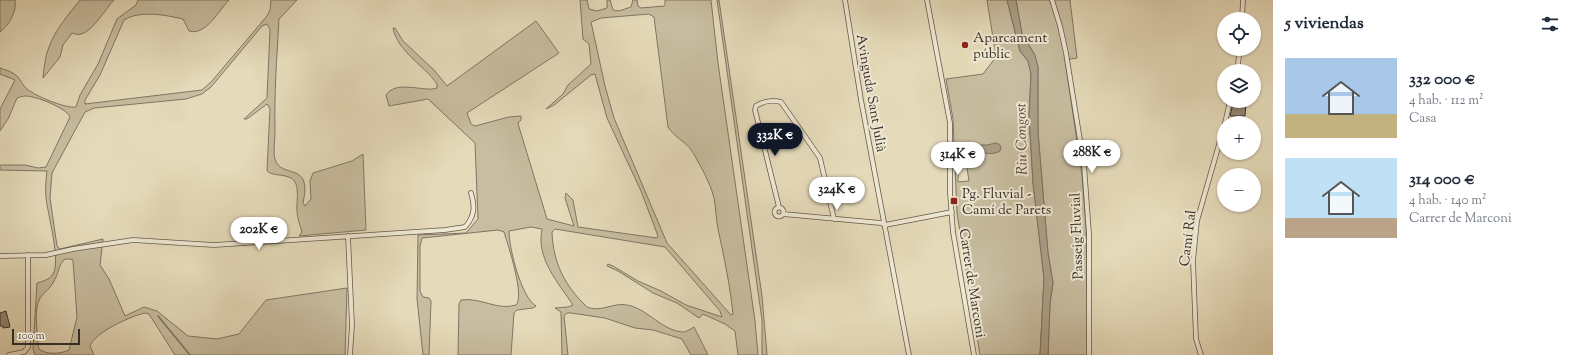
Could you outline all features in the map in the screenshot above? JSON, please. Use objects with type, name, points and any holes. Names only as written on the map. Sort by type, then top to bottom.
[{"type":"street","name":"Avinguda Sant Julià","points":[[845,0],[861,100],[909,355]]},
{"type":"street","name":"Carrer de Marconi","points":[[927,0],[950,123],[952,212],[957,258],[974,355]]},
{"type":"street","name":"Passeig Fluvial","points":[[1052,0],[1066,53],[1084,165],[1088,234],[1089,355]]},
{"type":"street","points":[[1242,12],[1243,0]]},
{"type":"street","points":[[783,214],[783,209],[779,208],[755,110],[756,106],[772,101],[781,102],[820,158],[834,219]]},
{"type":"street","name":"Camí Ral","points":[[1201,355],[1196,339],[1193,261],[1197,221],[1217,151]]},
{"type":"street","points":[[0,256],[46,255],[73,249],[132,240],[214,245],[445,230],[465,227],[472,220],[474,203],[471,192]]},
{"type":"street","points":[[779,208],[775,210],[775,215],[780,217],[783,214],[879,222],[885,225],[952,212]]},
{"type":"street","points":[[348,236],[352,325],[350,355]]},
{"type":"street","points":[[9,355],[24,352],[28,347],[28,255]]},
{"type":"shaded area","points":[[0,0],[15,0],[15,9],[12,18],[0,32]]},
{"type":"shaded area","points":[[80,0],[114,0],[90,29],[80,34],[72,33],[63,45],[60,57],[43,78],[48,51],[55,34]]},
{"type":"shaded area","points":[[138,0],[229,0],[212,21],[201,30],[195,32],[189,31],[183,19],[168,16],[145,14],[130,17],[124,20],[100,75],[85,100],[85,104],[202,90],[212,81],[267,16],[270,10],[271,0],[297,0],[279,19],[275,89],[274,156],[278,165],[283,169],[300,176],[304,181],[305,190],[303,203],[305,206],[311,199],[310,181],[313,173],[352,161],[363,154],[366,230],[299,236],[302,232],[297,214],[296,184],[291,178],[272,174],[267,171],[270,109],[267,104],[247,119],[244,119],[267,98],[270,29],[267,24],[262,26],[211,87],[202,94],[186,99],[94,108],[85,112],[52,173],[50,198],[57,246],[60,249],[103,239],[100,265],[109,279],[125,316],[144,307],[157,311],[188,336],[217,339],[239,334],[266,300],[347,288],[345,355],[175,355],[149,314],[145,313],[131,317],[114,325],[99,335],[90,346],[94,355],[35,355],[33,349],[37,283],[50,278],[55,268],[56,259],[47,206],[47,171],[0,170],[0,165],[25,165],[38,168],[46,167],[70,117],[57,106],[43,100],[23,96],[17,98],[8,119],[0,131],[0,109],[15,80],[0,74],[0,68],[15,75],[31,92],[59,104],[76,107],[80,95],[98,64],[117,19],[136,5]],"holes":[[[65,259],[73,260],[77,317],[69,350],[58,353],[49,353],[39,349],[38,345],[36,315],[38,303],[40,298],[56,278],[63,261]]]},
{"type":"shaded area","points":[[580,0],[587,0],[589,9],[597,11],[607,8],[607,0],[610,0],[613,10],[619,11],[631,7],[633,0],[637,0],[638,6],[641,8],[664,6],[665,0],[711,0],[718,63],[755,321],[758,355],[738,355],[735,331],[725,324],[703,314],[699,318],[677,303],[653,293],[618,271],[607,266],[608,264],[613,266],[638,281],[661,291],[686,305],[722,317],[720,311],[665,247],[555,229],[552,232],[558,264],[572,291],[587,307],[597,309],[622,304],[635,307],[662,325],[677,331],[685,332],[694,327],[708,355],[691,355],[682,339],[653,330],[635,328],[605,318],[567,313],[564,316],[568,355],[562,355],[561,312],[555,308],[573,305],[555,279],[545,260],[541,240],[542,229],[531,227],[509,231],[511,249],[517,272],[525,293],[536,306],[533,308],[517,310],[514,313],[511,355],[458,355],[459,304],[461,300],[475,300],[496,305],[509,306],[516,305],[518,300],[515,270],[504,232],[498,230],[422,238],[420,246],[420,291],[423,297],[429,298],[431,301],[429,355],[423,355],[417,299],[418,235],[466,233],[478,219],[475,143],[428,99],[389,106],[386,95],[395,88],[437,88],[437,84],[432,77],[400,44],[393,28],[395,28],[403,41],[434,70],[447,86],[536,21],[559,53],[467,113],[471,124],[475,126],[509,117],[521,116],[521,120],[518,123],[519,127],[547,219],[574,226],[565,198],[566,193],[573,200],[578,227],[657,238],[658,236],[641,191],[607,118],[595,74],[591,75],[554,105],[546,109],[563,94],[568,85],[591,64],[589,44],[583,39]],"holes":[[[649,14],[654,17],[668,127],[673,134],[686,144],[692,151],[710,186],[715,202],[718,229],[725,261],[733,314],[731,315],[667,243],[614,118],[605,86],[591,22],[601,18]]]},
{"type":"shaded area","points":[[717,0],[719,0],[762,296],[767,355],[762,355],[762,320]]},
{"type":"shaded area","points":[[987,0],[1007,0],[1020,51],[1028,61],[1031,74],[1029,117],[1033,183],[1044,278],[1040,355],[980,355],[957,213],[953,119],[946,79],[983,74],[996,57]],"holes":[[[956,148],[970,149],[970,160],[966,161],[965,165],[967,168],[969,181],[958,182],[961,161],[957,161]]]},
{"type":"shaded area","points":[[1007,0],[1016,0],[1022,34],[1035,55],[1038,67],[1038,132],[1048,253],[1053,283],[1050,303],[1048,355],[1040,355],[1044,278],[1033,183],[1029,117],[1031,74],[1028,61],[1020,51]]},
{"type":"shaded area","points":[[1016,0],[1070,0],[1077,58],[1065,60],[1082,175],[1086,226],[1088,355],[1048,355],[1050,303],[1053,283],[1048,253],[1038,132],[1038,67],[1033,52],[1022,34]]},
{"type":"shaded area","points":[[996,143],[1001,147],[1000,151],[998,152],[988,154],[977,150],[979,145]]},
{"type":"building","points":[[1232,108],[1246,108],[1245,116],[1230,116]]},
{"type":"building","points":[[6,311],[10,327],[3,328],[3,326],[0,326],[0,313]]},
{"type":"waterway","points":[[158,316],[190,355]]},
{"type":"place","name":"Aparcament públic","points":[[965,45]]},
{"type":"place","name":"Pg. Fluvial - Camí de Parets","points":[[954,201]]},
{"type":"water label","name":"Riu Congost","points":[[1021,139]]}]
